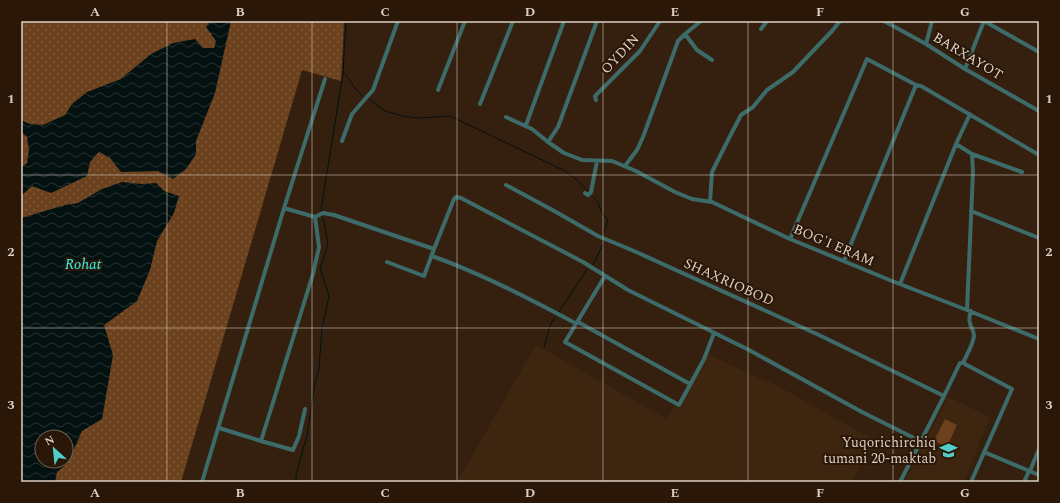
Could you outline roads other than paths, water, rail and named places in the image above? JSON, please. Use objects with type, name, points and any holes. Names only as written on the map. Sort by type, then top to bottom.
[{"type":"street","points":[[342,140],[352,114],[373,90],[398,21]]},
{"type":"street","points":[[438,90],[465,21]]},
{"type":"street","points":[[480,104],[513,21]]},
{"type":"street","points":[[526,125],[564,21]]},
{"type":"street","points":[[548,142],[558,127],[596,21]]},
{"type":"street","name":"OYDIN","points":[[596,100],[595,96],[640,51],[660,21]]},
{"type":"street","points":[[625,166],[643,137],[678,41],[684,34],[701,21]]},
{"type":"street","points":[[761,29],[766,21]]},
{"type":"street","points":[[710,202],[712,172],[741,115],[753,107],[767,90],[793,72],[840,21]]},
{"type":"street","name":"BARXAYOT","points":[[884,21],[1039,111]]},
{"type":"street","points":[[926,44],[932,21]]},
{"type":"street","points":[[965,69],[984,21],[1039,52]]},
{"type":"street","points":[[684,34],[697,50],[712,60]]},
{"type":"street","points":[[790,239],[867,59],[916,85],[921,86],[1039,155]]},
{"type":"street","points":[[202,482],[284,208],[325,79]]},
{"type":"street","points":[[844,261],[916,85]]},
{"type":"street","points":[[900,284],[956,144],[970,114]]},
{"type":"street","name":"BOG'I ERAM","points":[[506,117],[526,125],[564,154],[582,160],[612,161],[625,166],[675,192],[692,199],[710,202],[790,239],[1039,339]]},
{"type":"street","points":[[956,144],[972,154],[1022,172]]},
{"type":"street","points":[[900,482],[959,364],[963,363],[974,337],[969,323],[973,172],[972,154]]},
{"type":"street","points":[[585,193],[588,195],[591,192],[597,161]]},
{"type":"street","name":"SHAXRIOBOD","points":[[506,185],[598,236],[820,335],[944,396]]},
{"type":"street","points":[[387,262],[424,276],[454,199],[459,197],[576,258],[628,290],[714,333],[920,441]]},
{"type":"street","points":[[284,208],[315,217],[323,213],[334,215],[434,249]]},
{"type":"street","points":[[971,211],[1039,238]]},
{"type":"street","points":[[261,442],[313,274],[319,247],[315,217]]},
{"type":"street","points":[[432,256],[452,263],[577,322],[690,384]]},
{"type":"street","points":[[605,276],[565,342],[680,405],[704,358],[714,333]]},
{"type":"street","points":[[963,363],[1012,389],[970,482]]},
{"type":"street","points":[[219,428],[261,442],[292,450],[299,436],[305,409]]},
{"type":"street","points":[[1024,482],[1039,449]]},
{"type":"street","points":[[984,452],[1039,475]]},
{"type":"water","points":[[210,21],[231,21],[215,93],[196,141],[196,154],[186,169],[173,179],[158,171],[121,172],[110,158],[99,152],[90,162],[87,176],[51,193],[32,186],[21,196],[21,168],[27,163],[29,150],[27,137],[21,132],[21,120],[30,124],[43,125],[65,115],[72,104],[87,92],[121,79],[151,54],[173,43],[195,39],[203,48],[214,48],[216,41],[206,27]]},
{"type":"water","name":"Rohat","points":[[122,182],[142,184],[156,183],[164,191],[179,196],[174,213],[157,241],[150,270],[137,301],[104,325],[113,355],[102,419],[82,431],[74,449],[74,429],[34,429],[34,469],[61,469],[57,472],[55,482],[21,482],[21,218],[65,205],[78,203],[102,189]]},
{"type":"waterway","points":[[321,210],[343,73],[346,21]]},
{"type":"waterway","points":[[344,73],[358,92],[363,96]]},
{"type":"waterway","points":[[370,100],[385,111],[402,116],[418,118],[450,116],[565,171],[588,191]]},
{"type":"waterway","points":[[593,197],[598,202],[601,211],[608,220],[604,233]]},
{"type":"waterway","points":[[296,482],[296,475],[307,435],[315,382],[319,368],[322,329],[329,296],[320,268],[328,245],[322,217]]},
{"type":"waterway","points":[[593,265],[603,244]]},
{"type":"waterway","points":[[559,312],[587,269]]},
{"type":"waterway","points":[[544,347],[551,323],[557,315]]},
{"type":"place","name":"Yuqorichirchiq tumani 20-maktab","points":[[949,450]]}]
